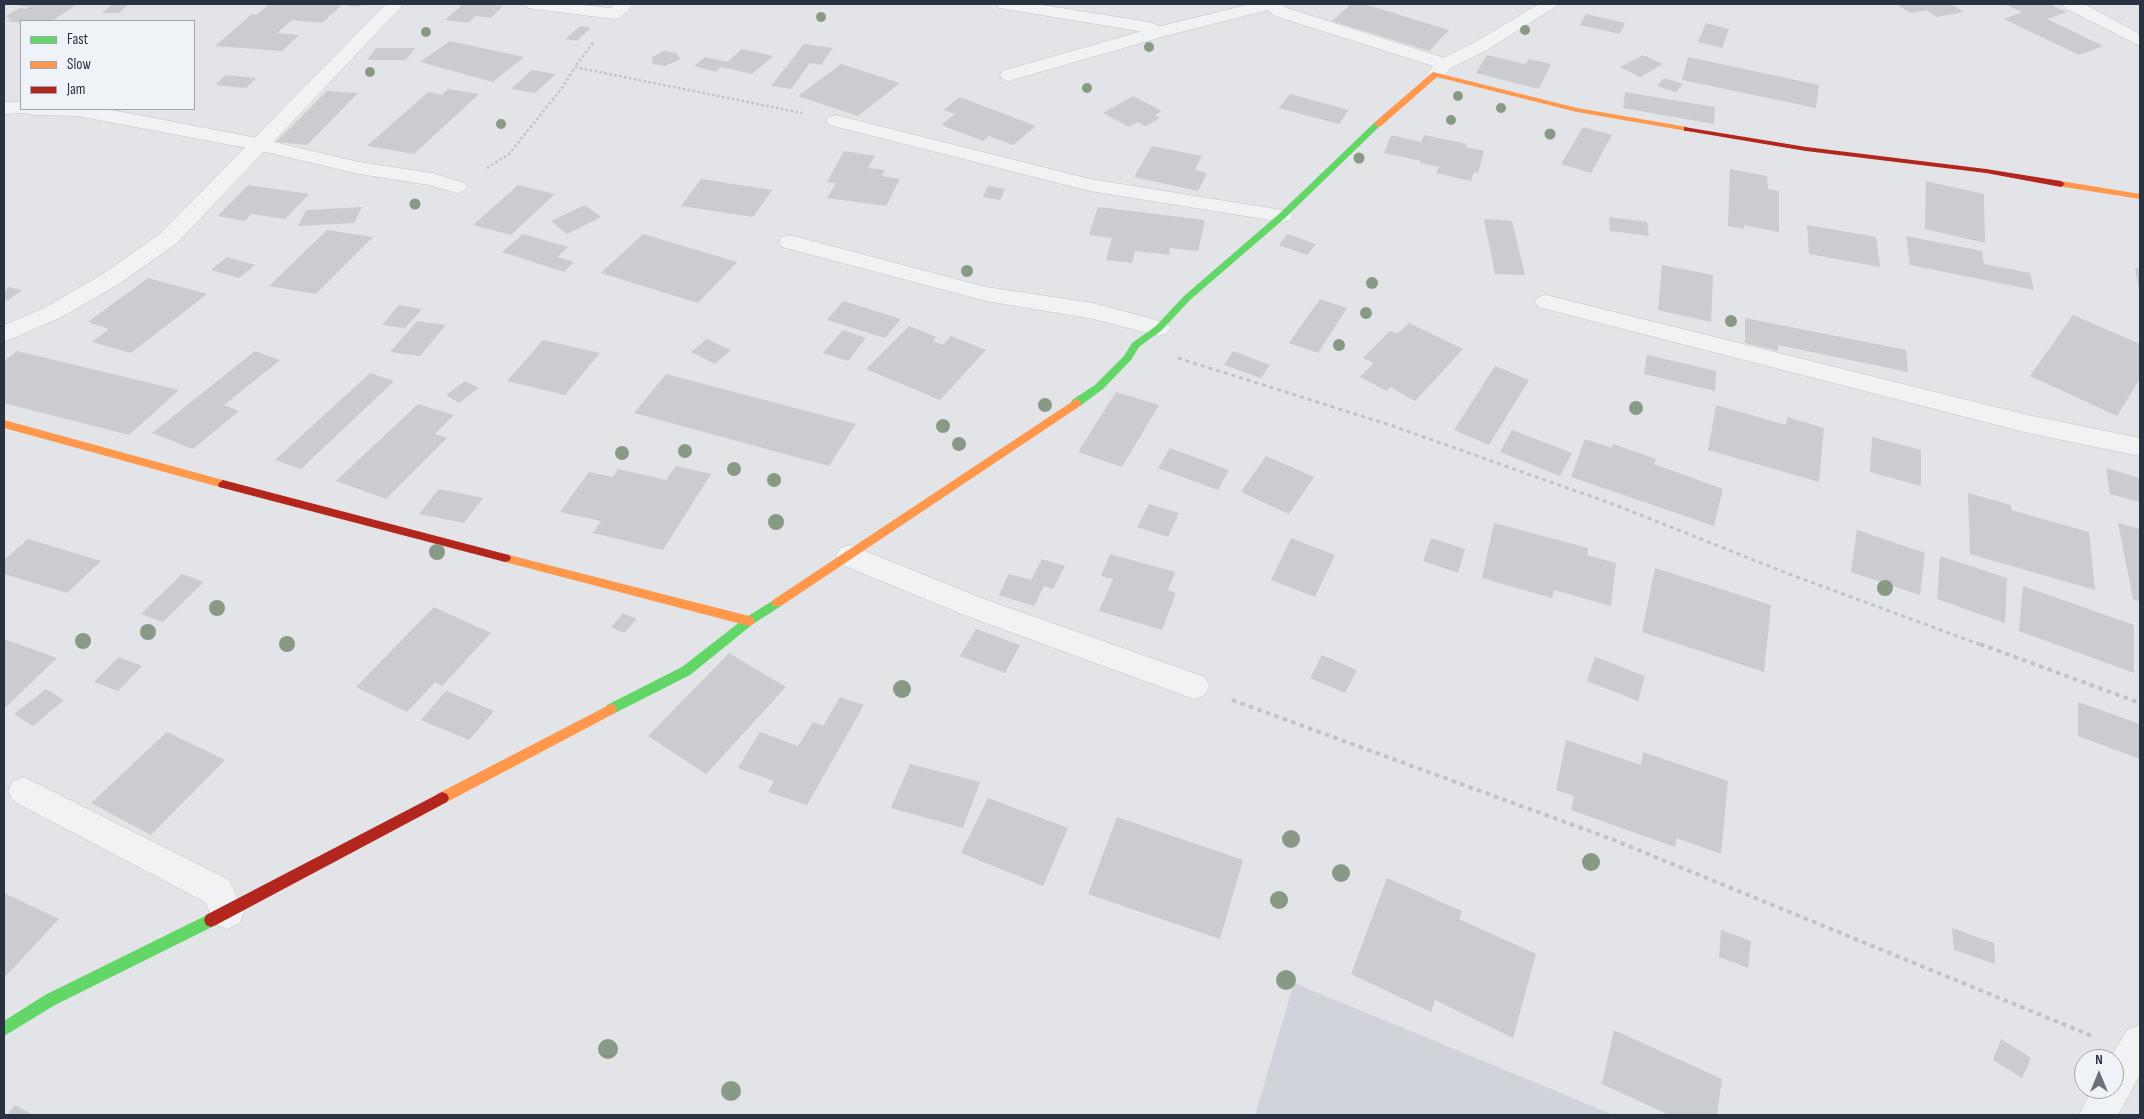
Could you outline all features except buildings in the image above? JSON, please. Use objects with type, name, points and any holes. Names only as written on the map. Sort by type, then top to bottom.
[{"type":"street","points":[[4,334],[52,313],[112,279],[169,238],[257,144],[395,4]]},
{"type":"street","points":[[534,4],[620,9]]},
{"type":"street","points":[[1005,4],[1149,27],[1159,32]]},
{"type":"street","points":[[1009,75],[1159,32],[1271,4],[1281,12],[1441,69],[1578,110],[1806,149],[1986,171],[2140,197]]},
{"type":"street","points":[[4,1029],[50,1000],[227,912],[533,749],[686,671],[749,621],[850,556],[1098,387],[1128,358],[1135,345],[1159,328],[1188,298],[1282,216],[1364,136],[1441,69],[1551,4]]},
{"type":"street","points":[[2071,4],[2140,41]]},
{"type":"street","points":[[4,108],[20,108]]},
{"type":"street","points":[[77,110],[257,144],[359,168],[432,180],[456,187]]},
{"type":"street","points":[[836,121],[1090,185],[1282,216]]},
{"type":"street","points":[[790,242],[986,294],[1093,311],[1159,328]]},
{"type":"street","points":[[1546,302],[2028,424],[2140,447]]},
{"type":"street","points":[[4,424],[283,500],[749,621]]},
{"type":"street","points":[[850,556],[974,607],[1194,686]]},
{"type":"street","points":[[24,791],[217,891],[227,912]]},
{"type":"street","points":[[2124,1068],[2136,1048]]},
{"type":"street","points":[[2098,1115],[2107,1099]]},
{"type":"path","points":[[456,187],[509,154],[562,88],[575,67],[620,9]]},
{"type":"path","points":[[575,67],[836,121]]},
{"type":"path","points":[[1135,345],[1393,426],[1618,506],[1789,574],[2140,703]]},
{"type":"path","points":[[1194,686],[1614,840],[2136,1048]]},
{"type":"shaded area","points":[[1294,983],[1614,1115],[1255,1115]]},
{"type":"traffic: fast","points":[[1076,403],[1099,387],[1128,358],[1135,345],[1159,328],[1187,298],[1282,216],[1378,124]]},
{"type":"traffic: fast","points":[[611,709],[686,671],[749,621],[777,603]]},
{"type":"traffic: fast","points":[[4,1029],[50,1000],[211,920]]},
{"type":"traffic: slow","points":[[1378,124],[1436,74],[1577,110],[1687,129]]},
{"type":"traffic: slow","points":[[2061,184],[2140,197]]},
{"type":"traffic: slow","points":[[777,603],[1076,403]]},
{"type":"traffic: slow","points":[[4,424],[223,484]]},
{"type":"traffic: slow","points":[[505,558],[749,621]]},
{"type":"traffic: slow","points":[[442,798],[611,709]]},
{"type":"traffic: jam","points":[[1687,129],[1806,149],[1986,171],[2061,184]]},
{"type":"traffic: jam","points":[[223,484],[505,558]]},
{"type":"traffic: jam","points":[[211,920],[442,798]]}]
